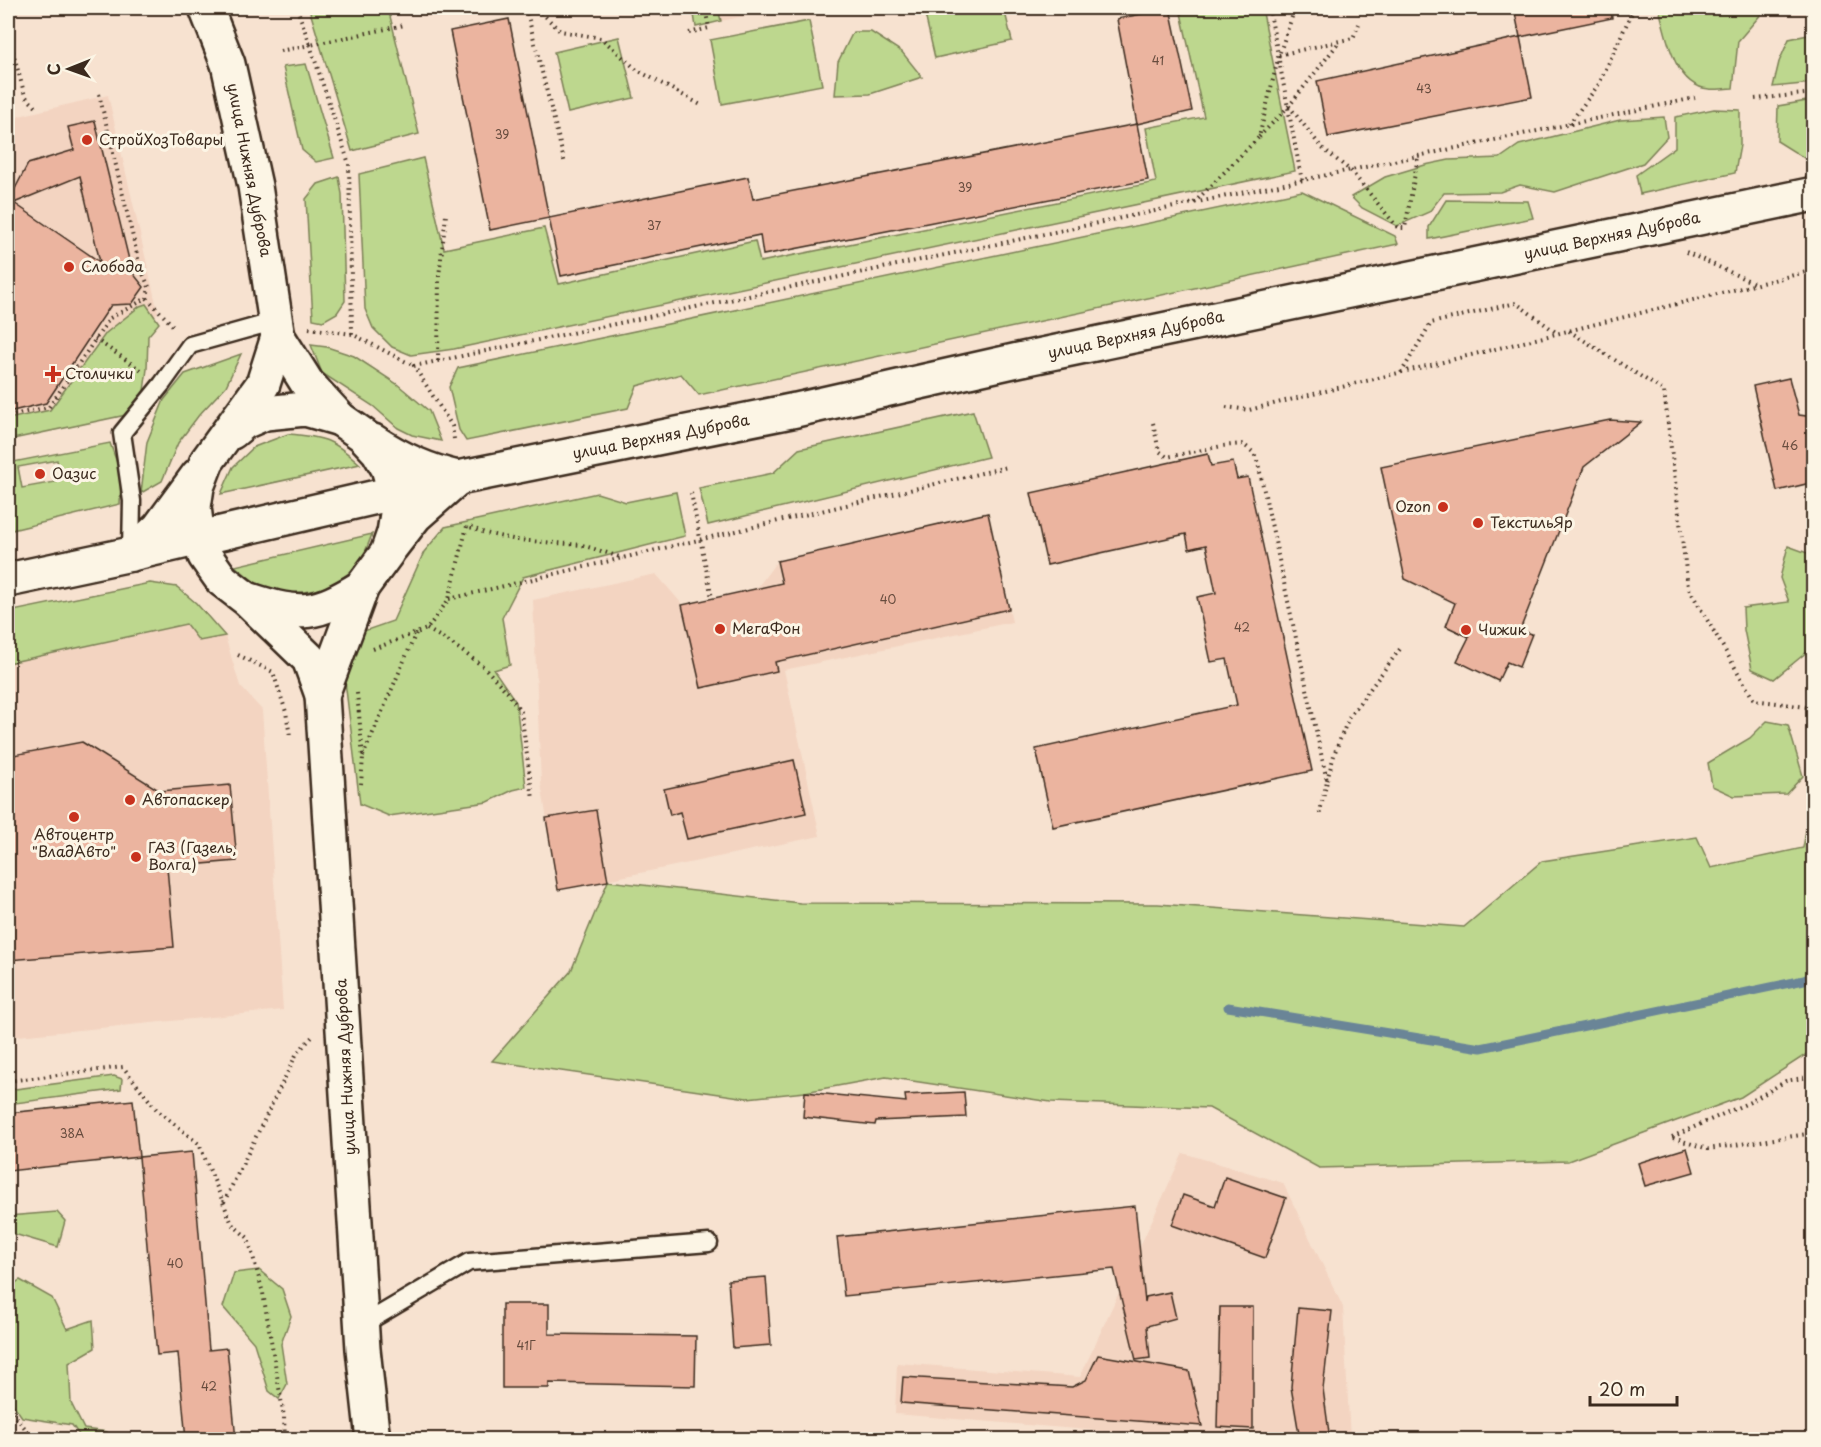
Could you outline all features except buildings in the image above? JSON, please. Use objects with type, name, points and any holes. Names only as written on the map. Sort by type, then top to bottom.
[{"type":"street","name":"улица Нижняя Дуброва","points":[[206,8],[230,75],[255,186],[277,329],[307,383],[378,451],[388,468],[395,492],[397,514],[394,534],[387,554],[362,586],[322,695]]},
{"type":"street","name":"улица Верхняя Дуброва","points":[[8,580],[131,554],[458,478],[796,410],[1029,357],[1814,194]]},
{"type":"street","name":"улица Нижняя Дуброва","points":[[277,329],[263,384],[216,449],[197,488],[194,507],[198,538],[205,556],[222,580],[248,600],[309,659],[322,695],[362,1325],[373,1440]]},
{"type":"street","name":"улица Верхняя Дуброва","points":[[131,554],[159,528],[216,449],[244,423],[265,413],[305,409],[352,427],[399,458],[431,472],[458,478]]},
{"type":"street","points":[[387,554],[415,516],[458,478]]},
{"type":"street","name":"улица Верхняя Дуброва","points":[[131,554],[154,553],[176,558],[222,580]]},
{"type":"street","points":[[248,600],[281,610],[315,610],[333,604],[362,586]]},
{"type":"lane","points":[[131,554],[132,501],[122,433],[190,345],[277,329]]},
{"type":"lane","points":[[362,1325],[469,1262],[709,1243]]},
{"type":"path","points":[[297,8],[349,164],[352,334]]},
{"type":"path","points":[[526,8],[565,164]]},
{"type":"path","points":[[537,8],[560,31],[600,38],[637,70],[701,105]]},
{"type":"path","points":[[689,33],[709,28],[705,8]]},
{"type":"path","points":[[1269,8],[1302,181]]},
{"type":"path","points":[[1259,137],[1279,55],[1295,8]]},
{"type":"path","points":[[1569,125],[1599,84],[1634,8]]},
{"type":"path","points":[[1279,55],[1353,38],[1359,24]]},
{"type":"path","points":[[280,51],[405,25]]},
{"type":"path","points":[[8,34],[25,96],[38,109]]},
{"type":"path","points":[[1194,204],[1288,106],[1340,41]]},
{"type":"path","points":[[1755,99],[1814,93]]},
{"type":"path","points":[[99,94],[141,267],[149,287],[147,298]]},
{"type":"path","points":[[414,366],[1695,98]]},
{"type":"path","points":[[1288,106],[1322,148],[1351,171],[1398,228],[1406,228],[1418,157]]},
{"type":"path","points":[[438,361],[439,276],[446,215]]},
{"type":"path","points":[[1686,252],[1758,284]]},
{"type":"path","points":[[1226,407],[1249,410],[1814,270]]},
{"type":"path","points":[[147,298],[164,316]]},
{"type":"path","points":[[8,416],[49,407],[110,318],[147,298]]},
{"type":"path","points":[[1401,373],[1431,323],[1516,303],[1558,333]]},
{"type":"path","points":[[277,329],[311,328],[352,334],[414,366],[452,426],[454,439]]},
{"type":"path","points":[[1569,331],[1664,391],[1688,587],[1754,700],[1814,708]]},
{"type":"path","points":[[95,339],[162,384]]},
{"type":"path","points":[[1152,423],[1159,451],[1167,457],[1235,444],[1248,447],[1254,453],[1327,781]]},
{"type":"path","points":[[449,599],[1007,467]]},
{"type":"path","points":[[691,493],[712,598]]},
{"type":"path","points":[[369,658],[373,648],[427,629],[449,599],[466,526],[517,540],[582,545],[623,558]]},
{"type":"path","points":[[427,629],[484,667],[508,693],[521,712],[533,799]]},
{"type":"path","points":[[363,757],[416,633]]},
{"type":"path","points":[[1319,816],[1335,752],[1349,717],[1400,649]]},
{"type":"path","points":[[238,655],[273,672],[286,711],[290,736]]},
{"type":"path","points":[[357,692],[363,757],[361,789]]},
{"type":"path","points":[[224,1203],[297,1053],[342,1003]]},
{"type":"path","points":[[8,1081],[123,1067],[157,1110],[199,1144],[232,1224],[248,1238],[264,1293],[284,1417],[285,1440]]},
{"type":"path","points":[[1814,1076],[1786,1081],[1750,1102],[1672,1137],[1708,1149],[1814,1133]]},
{"type":"path","points":[[8,1408],[35,1440]]},
{"type":"path","points":[[89,1440],[154,1434]]},
{"type":"shaded area","points":[[718,8],[785,8],[721,21]]},
{"type":"shaded area","points":[[108,95],[158,312],[84,418],[8,434],[8,132],[19,116]]},
{"type":"shaded area","points":[[988,513],[1012,622],[784,670],[820,836],[558,890],[541,783],[533,600],[656,574],[683,605],[757,588],[777,561]]},
{"type":"shaded area","points":[[187,624],[199,641],[225,636],[240,686],[262,710],[283,1010],[8,1037],[8,663]]},
{"type":"shaded area","points":[[1183,1153],[1283,1183],[1343,1307],[1350,1439],[1199,1439],[895,1414],[897,1363],[1080,1377]]},
{"type":"green space","points":[[309,8],[388,8],[419,134],[352,151]]},
{"type":"green space","points":[[693,8],[718,8],[721,21],[696,27]]},
{"type":"green space","points":[[1004,8],[1012,41],[935,58],[924,10]]},
{"type":"green space","points":[[1206,8],[1262,8],[1295,171],[454,349],[411,355],[392,347],[373,328],[365,309],[359,174],[423,158],[444,249],[544,228],[559,284],[755,241],[760,262],[1156,182],[1146,128],[1204,117],[1181,13]]},
{"type":"green space","points":[[1659,8],[1773,8],[1763,12],[1738,41],[1733,88],[1709,89],[1697,86],[1687,79],[1673,58]]},
{"type":"green space","points":[[809,21],[822,85],[722,104],[710,40]]},
{"type":"green space","points":[[853,32],[871,32],[902,52],[922,77],[870,94],[835,95],[838,62]]},
{"type":"green space","points":[[1813,34],[1813,83],[1773,87],[1779,62],[1789,39]]},
{"type":"green space","points":[[619,37],[634,98],[568,113],[554,52]]},
{"type":"green space","points":[[306,64],[334,158],[316,162],[302,150],[283,67]]},
{"type":"green space","points":[[1813,100],[1813,155],[1804,158],[1777,141],[1778,106]]},
{"type":"green space","points":[[1714,109],[1740,110],[1740,145],[1735,173],[1640,194],[1636,175],[1675,147],[1675,117]]},
{"type":"green space","points":[[1664,117],[1667,137],[1643,163],[1555,192],[1520,185],[1500,192],[1444,193],[1429,212],[1397,226],[1362,208],[1351,197],[1385,177],[1425,165],[1449,160],[1500,158],[1519,145],[1620,120]]},
{"type":"green space","points":[[339,177],[342,194],[345,301],[337,313],[323,321],[313,319],[306,199],[318,184]]},
{"type":"green space","points":[[1302,191],[1395,236],[1398,244],[699,395],[681,374],[637,386],[628,408],[466,441],[459,430],[449,387],[458,368]]},
{"type":"green space","points":[[1446,200],[1528,201],[1533,218],[1429,239],[1429,227]]},
{"type":"green space","points":[[146,304],[159,323],[148,336],[143,398],[126,415],[8,440],[8,419],[50,410],[106,333],[140,306]]},
{"type":"green space","points":[[311,345],[327,347],[354,356],[397,384],[429,411],[441,441],[412,435],[398,428],[373,406],[322,373]]},
{"type":"green space","points":[[241,354],[226,386],[199,415],[178,443],[162,481],[141,493],[147,442],[164,400],[185,374]]},
{"type":"green space","points":[[973,411],[988,457],[708,525],[699,488],[773,473],[799,449]]},
{"type":"green space","points":[[288,434],[311,436],[335,444],[360,464],[221,494],[233,467],[254,447]]},
{"type":"green space","points":[[110,443],[121,474],[120,504],[8,531],[8,463]],"holes":[[[57,460],[61,481],[22,488],[18,467]]]},
{"type":"green space","points":[[676,492],[685,536],[523,577],[502,618],[510,665],[494,670],[516,702],[526,787],[513,790],[488,802],[389,816],[360,804],[343,665],[361,632],[393,621],[424,552],[445,527],[597,493],[626,502]]},
{"type":"green space","points":[[372,534],[363,556],[351,571],[340,580],[313,590],[285,592],[271,589],[254,581],[235,566]]},
{"type":"green space","points":[[1788,546],[1813,555],[1813,647],[1774,679],[1752,669],[1744,630],[1743,608],[1789,602],[1780,578]]},
{"type":"green space","points":[[150,583],[177,587],[196,603],[225,636],[199,641],[186,624],[8,663],[8,612]]},
{"type":"green space","points":[[1767,721],[1788,725],[1803,776],[1786,794],[1734,796],[1712,786],[1708,763],[1750,738]]},
{"type":"green space","points":[[1809,812],[1813,812],[1813,1050],[1741,1097],[1568,1161],[1319,1168],[1209,1108],[1051,1102],[886,1077],[805,1092],[747,1098],[492,1061],[571,971],[608,881],[800,903],[1158,904],[1464,927],[1542,861],[1697,837],[1711,868],[1803,848]]},
{"type":"green space","points":[[114,1076],[122,1079],[121,1089],[8,1104],[8,1090]]},
{"type":"green space","points":[[57,1212],[65,1221],[58,1247],[8,1234],[8,1216]]},
{"type":"green space","points":[[259,1270],[282,1289],[291,1316],[281,1344],[287,1384],[279,1399],[269,1391],[254,1343],[223,1307],[234,1273]]},
{"type":"green space","points":[[20,1280],[52,1298],[67,1329],[93,1320],[95,1348],[69,1363],[71,1403],[84,1429],[107,1432],[107,1439],[82,1439],[72,1425],[22,1417],[8,1397],[8,1288]]},
{"type":"waterway","points":[[1228,1007],[1481,1048],[1814,976]]},
{"type":"place","name":"СтройХозТовары","points":[[87,140]]},
{"type":"place","name":"Слобода","points":[[69,267]]},
{"type":"place","name":"Столички","points":[[53,374]]},
{"type":"place","name":"Оазис","points":[[40,474]]},
{"type":"place","name":"Ozon","points":[[1443,507]]},
{"type":"place","name":"ТекстильЯр","points":[[1478,523]]},
{"type":"place","name":"МегаФон","points":[[720,629]]},
{"type":"place","name":"Чижик","points":[[1466,630]]},
{"type":"place","name":"Автопаскер","points":[[130,800]]},
{"type":"place","name":"Автоцентр \"ВладАвто\"","points":[[74,817]]},
{"type":"place","name":"ГАЗ (Газель, Волга)","points":[[136,857]]}]
